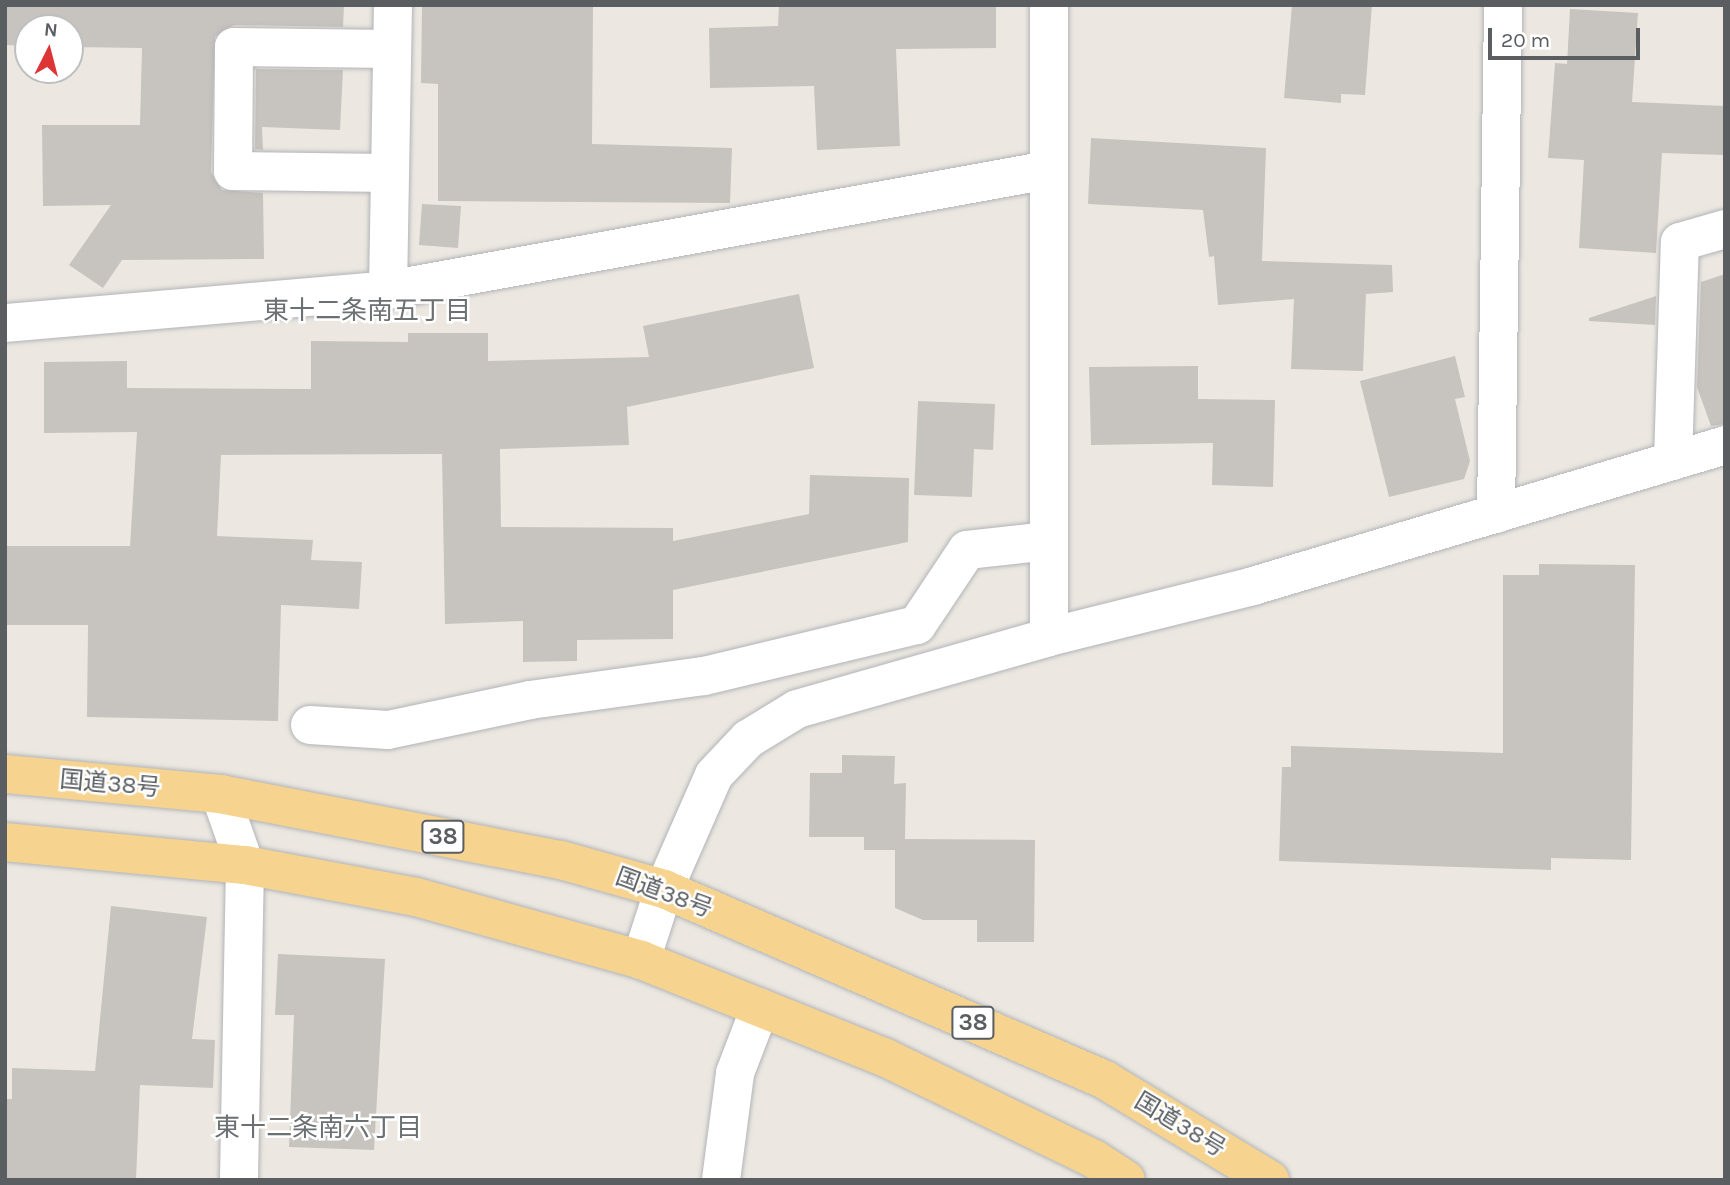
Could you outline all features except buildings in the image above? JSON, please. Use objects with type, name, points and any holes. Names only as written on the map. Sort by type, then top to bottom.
[{"type":"highway","name":"国道38号","points":[[5,774],[220,794],[561,860],[664,889],[1105,1080],[1270,1180]]},
{"type":"highway","points":[[5,842],[245,866],[416,897],[641,960],[884,1057],[1094,1159],[1126,1180]]},
{"type":"street","points":[[388,290],[393,5]]},
{"type":"street","points":[[1049,5],[1049,637]]},
{"type":"street","points":[[1496,514],[1503,5]]},
{"type":"street","points":[[390,173],[233,171],[234,47],[392,49]]},
{"type":"street","points":[[5,323],[388,290],[1048,170]]},
{"type":"street","points":[[1673,461],[1680,242],[1725,229]]},
{"type":"street","points":[[641,960],[664,889],[714,775],[748,739],[797,709],[1049,637],[1253,586],[1725,445]]},
{"type":"street","points":[[310,725],[388,730],[530,700],[704,676],[917,625],[967,550],[1049,541]]},
{"type":"street","points":[[220,794],[245,866],[239,1180]]},
{"type":"street","points":[[721,1180],[735,1073],[760,1008]]},
{"type":"district","name":"東十二条南五丁目","points":[[367,311]]},
{"type":"district","name":"東十二条南六丁目","points":[[318,1128]]}]
